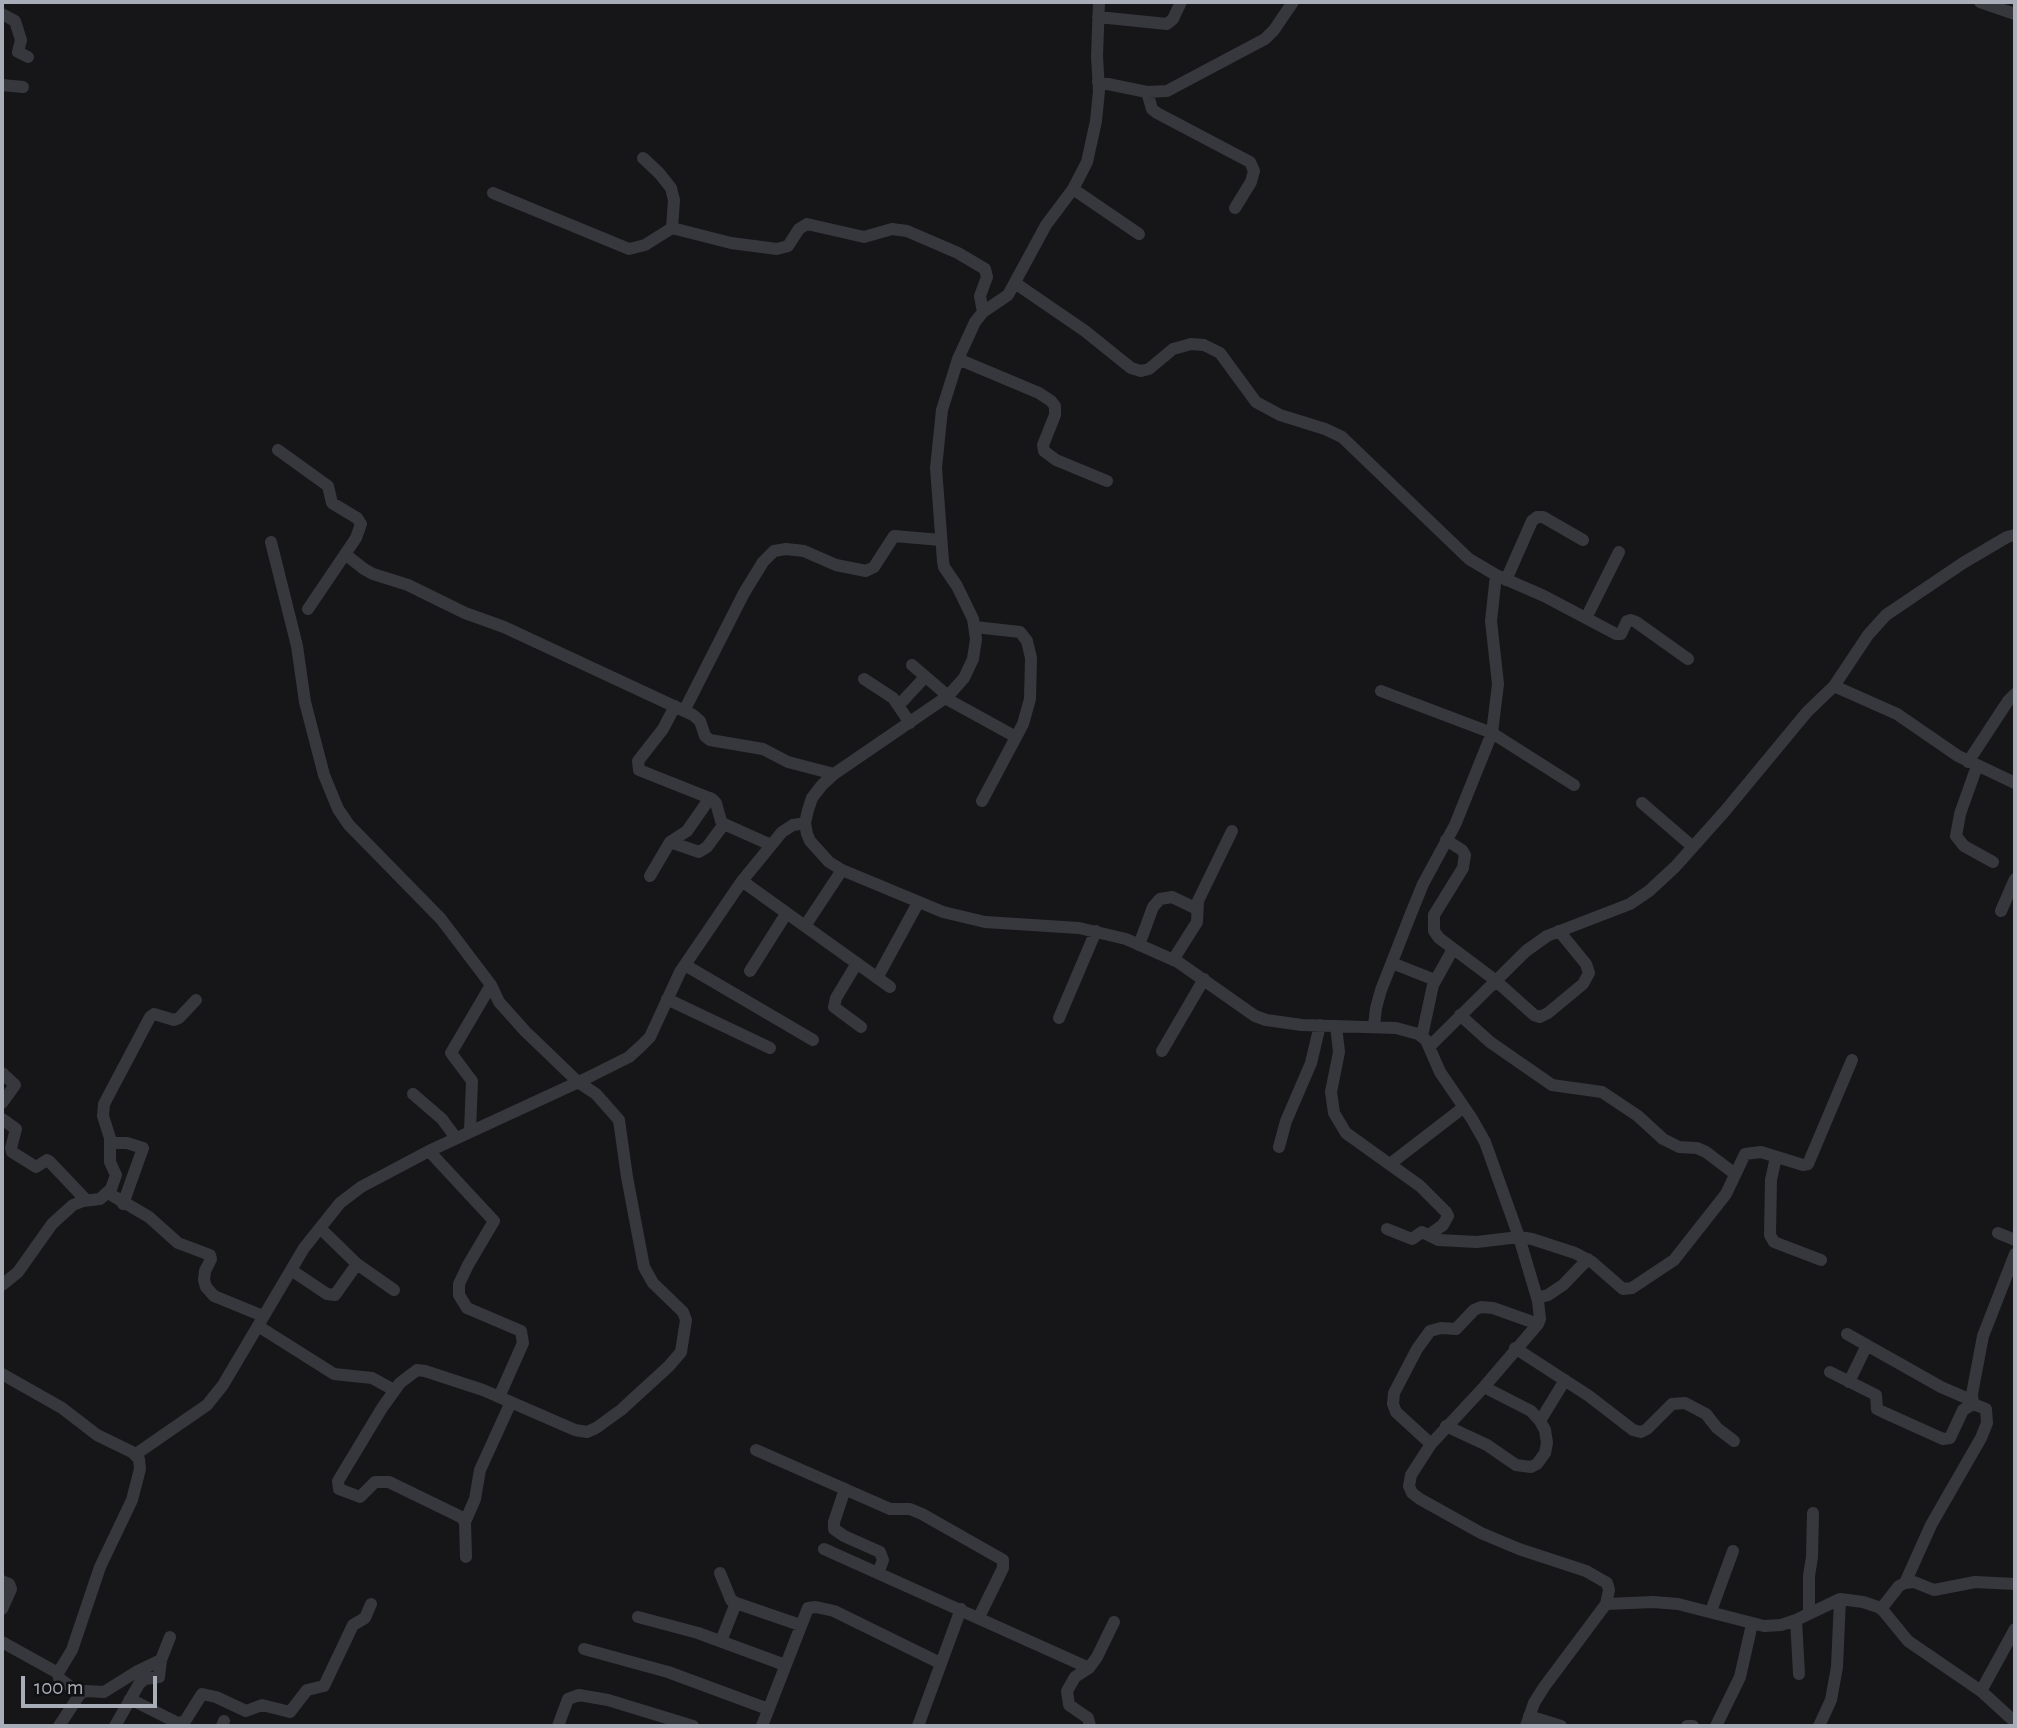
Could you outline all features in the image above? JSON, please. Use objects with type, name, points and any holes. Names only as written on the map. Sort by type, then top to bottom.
[{"type":"street","points":[[1099,2],[1096,121],[1087,162],[1073,189],[1046,225],[1002,301],[983,312],[969,334],[942,410],[936,468],[944,567],[957,586],[975,627],[976,649],[973,659],[964,678],[947,697],[834,774],[812,798],[805,823],[810,841],[829,862],[918,903],[985,922],[1114,934],[1173,960],[1255,1016],[1276,1023],[1374,1026],[1411,1031],[1426,1041],[1440,1072],[1485,1142],[1519,1237],[1537,1298],[1538,1324],[1431,1444],[1411,1475],[1409,1486],[1412,1493],[1480,1534],[1600,1578],[1607,1583],[1609,1590],[1606,1604],[1544,1687],[1527,1721],[1561,1726]]},
{"type":"street","points":[[1098,17],[1167,24],[1173,19],[1181,2]]},
{"type":"street","points":[[1098,82],[1158,93],[1179,86],[1213,65],[1265,39],[1293,2]]},
{"type":"street","points":[[1980,2],[2015,14]]},
{"type":"street","points":[[2,14],[15,21],[21,40],[18,52],[28,57]]},
{"type":"street","points":[[2,85],[23,87]]},
{"type":"street","points":[[1147,92],[1149,104],[1157,113],[1250,162],[1254,171],[1251,182],[1235,208]]},
{"type":"street","points":[[643,158],[671,188],[674,200],[672,229]]},
{"type":"street","points":[[1073,189],[1139,234]]},
{"type":"street","points":[[493,193],[629,249],[645,245],[672,229],[731,243],[777,249],[788,246],[799,229],[807,225],[864,237],[892,229],[907,231],[958,253],[985,269],[987,277],[980,296],[983,312]]},
{"type":"street","points":[[1015,282],[1085,331],[1131,368],[1141,371],[1149,369],[1173,349],[1191,344],[1204,345],[1220,353],[1256,402],[1280,415],[1342,437],[1469,559],[1501,578],[1544,596],[1616,634],[1620,634],[1627,621],[1631,620],[1688,659]]},
{"type":"street","points":[[958,359],[1039,393],[1051,401],[1055,406],[1055,415],[1043,445],[1044,451],[1056,460],[1107,481]]},
{"type":"street","points":[[278,450],[328,486],[332,503],[360,521],[358,535],[308,609]]},
{"type":"street","points":[[1374,1026],[1381,990],[1410,916],[1486,753],[1492,733],[1498,684],[1492,621],[1501,578],[1532,522],[1538,517],[1543,517],[1583,540]]},
{"type":"street","points":[[1426,1041],[1460,1015],[1526,951],[1559,931],[1630,904],[1649,891],[1693,847],[1807,712],[1834,686],[1868,635],[1886,615],[1963,563],[2015,535]]},
{"type":"street","points":[[771,845],[724,824],[716,803],[710,798],[646,775],[637,768],[638,761],[679,708],[744,593],[774,551],[786,548],[804,551],[836,565],[866,570],[874,566],[894,536],[941,540]]},
{"type":"street","points":[[271,542],[297,646],[305,702],[324,775],[338,809],[349,825],[441,919],[491,985],[499,1002],[525,1031],[585,1078],[619,1120],[644,1267],[653,1283],[683,1312],[686,1320],[681,1352],[669,1366],[621,1410],[587,1432],[575,1430],[505,1399],[425,1371],[417,1370],[411,1374],[394,1390],[338,1481],[339,1489],[360,1497],[376,1482],[389,1482],[461,1517],[466,1522]]},
{"type":"street","points":[[1586,618],[1619,552]]},
{"type":"street","points":[[345,554],[364,569],[408,585],[465,613],[505,627],[679,708],[697,718],[705,736],[710,740],[763,749],[788,762],[834,774]]},
{"type":"street","points":[[975,627],[1012,630],[1024,635],[1031,654],[1030,699],[1023,724],[982,801]]},
{"type":"street","points":[[912,665],[947,697],[1016,737]]},
{"type":"street","points":[[899,705],[925,677]]},
{"type":"street","points":[[864,680],[887,693],[899,705],[910,723]]},
{"type":"street","points":[[1834,686],[1898,714],[1973,764],[2015,783]]},
{"type":"street","points":[[1381,691],[1492,733],[1574,785]]},
{"type":"street","points":[[1993,862],[1964,846],[1956,836],[1973,764],[2008,701],[2015,694]]},
{"type":"street","points":[[650,876],[670,842],[687,831],[710,798]]},
{"type":"street","points":[[1642,803],[1693,847]]},
{"type":"street","points":[[136,1454],[207,1405],[223,1385],[292,1270],[340,1203],[361,1187],[429,1151],[629,1057],[641,1046],[650,1037],[685,965],[742,881],[782,832],[793,825],[805,823]]},
{"type":"street","points":[[670,842],[699,852],[707,847],[724,824]]},
{"type":"street","points":[[1173,960],[1197,922],[1198,901],[1233,831]]},
{"type":"street","points":[[1446,841],[1462,850],[1465,855],[1463,868],[1434,915],[1433,923],[1439,937],[1534,1014],[1543,1017],[1583,984],[1589,973],[1586,964],[1559,931]]},
{"type":"street","points":[[805,926],[842,870]]},
{"type":"street","points":[[2001,911],[2015,879]]},
{"type":"street","points":[[742,881],[890,987]]},
{"type":"street","points":[[1139,945],[1153,907],[1160,899],[1172,897],[1197,909]]},
{"type":"street","points":[[877,978],[918,903]]},
{"type":"street","points":[[750,971],[786,914]]},
{"type":"street","points":[[1410,916],[1433,923]]},
{"type":"street","points":[[1059,1018],[1096,931]]},
{"type":"street","points":[[1426,1041],[1435,980],[1453,949]]},
{"type":"street","points":[[856,963],[836,998],[834,1007],[861,1027]]},
{"type":"street","points":[[1392,963],[1435,980]]},
{"type":"street","points":[[685,965],[813,1040]]},
{"type":"street","points":[[1162,1051],[1204,979]]},
{"type":"street","points":[[470,1131],[472,1081],[451,1053],[491,985]]},
{"type":"street","points":[[667,999],[770,1048]]},
{"type":"street","points":[[2,1285],[24,1266],[58,1219],[73,1205],[100,1199],[108,1194],[116,1175],[110,1162],[110,1143],[103,1116],[104,1104],[150,1017],[154,1014],[174,1020],[195,1000]]},
{"type":"street","points":[[1460,1015],[1490,1042],[1552,1086],[1602,1093],[1638,1116],[1663,1139],[1679,1147],[1697,1148],[1706,1152],[1735,1174]]},
{"type":"street","points":[[1279,1147],[1286,1121],[1311,1063],[1320,1025]]},
{"type":"street","points":[[1336,1026],[1339,1052],[1331,1092],[1334,1113],[1346,1133],[1420,1186],[1446,1212],[1448,1216],[1443,1225],[1429,1235]]},
{"type":"street","points":[[1387,1229],[1407,1239],[1412,1239],[1422,1232],[1438,1240],[1476,1242],[1519,1237],[1563,1248],[1588,1259],[1623,1289],[1632,1288],[1674,1260],[1726,1194],[1745,1154],[1761,1153],[1803,1165],[1808,1164],[1852,1060]]},
{"type":"street","points":[[2,1073],[15,1085],[2,1103]]},
{"type":"street","points":[[413,1094],[442,1119],[456,1138]]},
{"type":"street","points":[[1390,1164],[1464,1107]]},
{"type":"street","points":[[2,1119],[16,1129],[10,1147],[12,1152],[36,1167],[50,1161],[86,1200]]},
{"type":"street","points":[[110,1143],[127,1143],[143,1148],[123,1204]]},
{"type":"street","points":[[429,1151],[494,1221],[459,1284],[459,1295],[467,1308],[521,1331],[523,1343],[480,1470],[475,1499],[466,1522],[466,1557]]},
{"type":"street","points":[[1776,1157],[1771,1180],[1771,1239],[1821,1260]]},
{"type":"street","points":[[108,1194],[149,1217],[178,1243],[211,1256],[204,1280],[214,1296],[260,1321],[334,1374],[372,1378],[394,1390]]},
{"type":"street","points":[[320,1228],[357,1264],[394,1290]]},
{"type":"street","points":[[1998,1233],[2015,1240]]},
{"type":"street","points":[[1830,1372],[1875,1395],[1876,1406],[1883,1412],[1943,1439],[1950,1438],[1963,1410],[1972,1402],[1983,1336],[2015,1254]]},
{"type":"street","points":[[1537,1298],[1548,1295],[1563,1285],[1588,1259]]},
{"type":"street","points":[[292,1270],[332,1295],[340,1291],[357,1264]]},
{"type":"street","points":[[1431,1444],[1396,1412],[1393,1404],[1394,1393],[1417,1349],[1430,1331],[1456,1329],[1474,1310],[1481,1307],[1493,1308],[1538,1324]]},
{"type":"street","points":[[1847,1334],[1986,1409],[1987,1423],[1982,1438],[1931,1525],[1905,1583]]},
{"type":"street","points":[[1849,1381],[1867,1345]]},
{"type":"street","points":[[1515,1348],[1590,1396],[1633,1430],[1641,1432],[1647,1429],[1672,1404],[1685,1403],[1706,1414],[1717,1428],[1734,1441]]},
{"type":"street","points":[[2,1374],[62,1408],[97,1435],[136,1454],[140,1469],[132,1500],[100,1567],[72,1650],[58,1673]]},
{"type":"street","points":[[1540,1420],[1565,1380]]},
{"type":"street","points":[[1446,1426],[1487,1445],[1510,1462],[1524,1468],[1537,1464],[1545,1453],[1547,1436],[1540,1420],[1531,1412],[1484,1387]]},
{"type":"street","points":[[756,1450],[890,1509],[910,1509],[922,1514],[1003,1560],[1003,1568],[979,1617]]},
{"type":"street","points":[[845,1489],[834,1529],[880,1552],[883,1559],[878,1573]]},
{"type":"street","points":[[1809,1614],[1813,1513]]},
{"type":"street","points":[[824,1549],[1088,1668]]},
{"type":"street","points":[[1710,1611],[1733,1551]]},
{"type":"street","points":[[720,1573],[729,1596],[736,1603],[800,1625]]},
{"type":"street","points":[[2,1581],[9,1584],[11,1589],[2,1609]]},
{"type":"street","points":[[1881,1609],[1899,1586],[1905,1583],[1914,1582],[1934,1590],[1975,1582],[2015,1584]]},
{"type":"street","points":[[1606,1604],[1678,1604],[1752,1624],[1773,1625],[1796,1620],[1840,1600],[1863,1602],[1881,1609],[1908,1641],[1981,1690],[2015,1722]]},
{"type":"street","points":[[1819,1726],[1831,1700],[1837,1667],[1840,1600]]},
{"type":"street","points":[[721,1641],[736,1603]]},
{"type":"street","points":[[130,1699],[178,1723],[185,1721],[202,1694],[216,1697],[246,1711],[262,1705],[290,1712],[307,1690],[324,1686],[353,1625],[365,1618],[371,1604]]},
{"type":"street","points":[[766,1725],[768,1709],[808,1608],[834,1611],[940,1662]]},
{"type":"street","points":[[918,1726],[961,1609]]},
{"type":"street","points":[[638,1618],[721,1641],[785,1665]]},
{"type":"street","points":[[1796,1620],[1799,1674]]},
{"type":"street","points":[[1090,1726],[1088,1718],[1075,1710],[1067,1699],[1071,1683],[1097,1657],[1114,1622]]},
{"type":"street","points":[[1716,1726],[1740,1677],[1752,1624]]},
{"type":"street","points":[[1981,1690],[2015,1629]]},
{"type":"street","points":[[114,1726],[145,1679],[159,1677],[161,1660],[170,1637]]},
{"type":"street","points":[[2,1642],[58,1673],[59,1678],[80,1694]]},
{"type":"street","points":[[584,1649],[668,1672],[768,1709]]},
{"type":"street","points":[[60,1726],[80,1694],[86,1691],[104,1692],[161,1660]]},
{"type":"street","points":[[558,1726],[568,1699],[573,1696],[608,1700],[664,1722],[693,1726]]},
{"type":"street","points":[[1687,1726],[1693,1726]]}]
